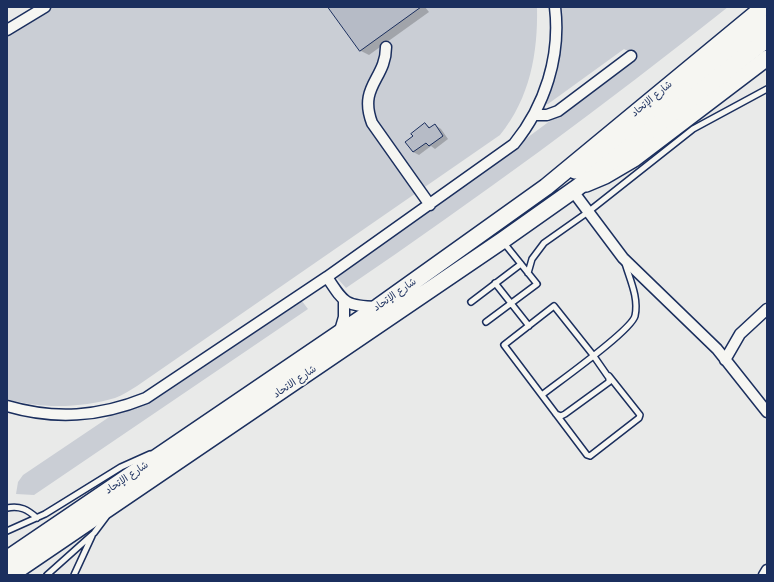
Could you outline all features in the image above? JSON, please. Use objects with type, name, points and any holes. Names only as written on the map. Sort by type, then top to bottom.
[{"type":"highway","name":"شارع الإتحاد","points":[[7,559],[339,334],[546,187],[764,7]]},
{"type":"highway","points":[[575,189],[767,39]]},
{"type":"highway","name":"شارع الاتحاد","points":[[10,575],[503,240],[575,189]]},
{"type":"main road","points":[[546,187],[595,158],[690,85],[767,23]]},
{"type":"main road","points":[[575,189],[620,168],[765,60]]},
{"type":"street","points":[[7,30],[44,7]]},
{"type":"street","points":[[7,406],[42,414],[66,416],[102,412],[128,405],[146,398],[327,277],[514,144],[535,115],[550,77],[556,37],[555,7]]},
{"type":"street","points":[[386,47],[384,64],[371,86],[368,99],[368,113],[372,123],[430,205]]},
{"type":"street","points":[[535,115],[546,115],[558,111],[631,56]]},
{"type":"street","points":[[575,189],[588,212],[623,258],[717,349],[767,412]]},
{"type":"street","points":[[327,277],[344,301],[358,306],[378,307]]},
{"type":"street","points":[[339,334],[344,317],[344,301]]},
{"type":"street","points":[[725,360],[740,334],[767,309]]},
{"type":"street","points":[[764,575],[767,570]]},
{"type":"lane","points":[[528,273],[532,259],[544,243],[588,212],[694,129],[767,89]]},
{"type":"lane","points":[[486,322],[537,284],[503,240]]},
{"type":"lane","points":[[542,395],[615,338],[634,318],[636,304],[635,296],[623,258]]},
{"type":"lane","points":[[471,302],[521,264]]},
{"type":"lane","points":[[495,283],[529,326]]},
{"type":"lane","points":[[554,306],[640,415],[639,418],[590,456],[584,454],[504,345],[529,326],[554,306]]},
{"type":"lane","points":[[556,414],[561,416],[565,414],[609,382],[609,376]]},
{"type":"lane","points":[[7,531],[37,518],[127,464],[145,456],[170,449]]},
{"type":"lane","points":[[74,575],[94,534],[118,502]]},
{"type":"lane","points":[[7,508],[22,508],[37,518]]},
{"type":"lane","points":[[47,575],[94,534]]},
{"type":"shaded area","points":[[47,7],[537,7],[537,24],[534,58],[525,90],[519,106],[500,135],[129,391],[115,398],[89,404],[47,406],[7,399],[7,31]]},
{"type":"shaded area","points":[[550,7],[728,7],[635,80],[540,151],[346,288],[337,278],[638,56],[624,49],[548,104],[541,106],[535,103],[549,53]]},
{"type":"shaded area","points":[[295,292],[308,309],[34,495],[16,494],[18,482],[23,475]]},
{"type":"building","points":[[328,7],[421,7],[360,51]]},
{"type":"building","points":[[425,123],[429,128],[435,124],[443,136],[429,146],[426,143],[413,152],[405,142],[413,136],[411,134]]}]
